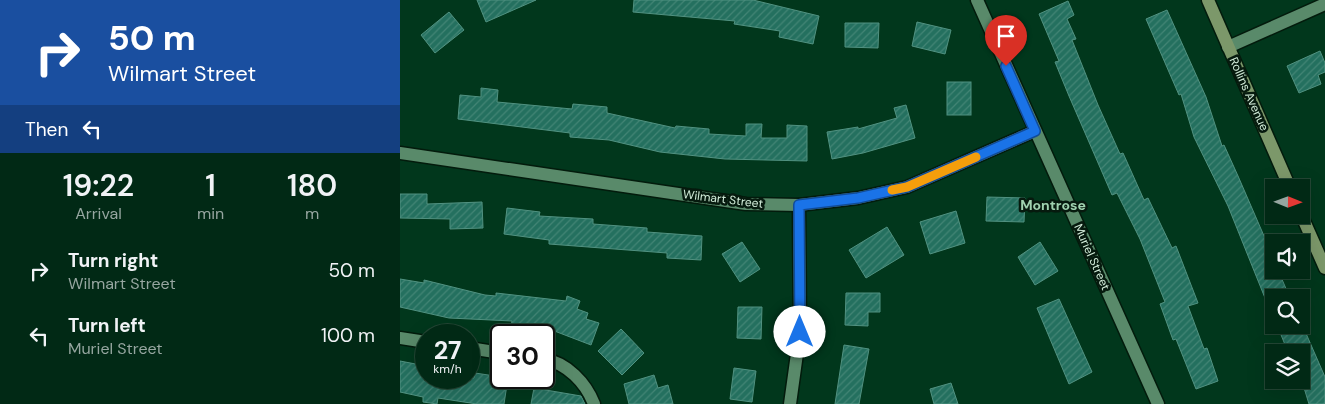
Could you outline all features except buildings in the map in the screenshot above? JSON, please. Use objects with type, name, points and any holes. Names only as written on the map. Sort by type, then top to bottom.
[{"type":"street","name":"Muriel Street","points":[[977,0],[1158,404]]},
{"type":"street","name":"Rollins Avenue","points":[[1208,0],[1286,179]]},
{"type":"street","points":[[1228,48],[1325,4]]},
{"type":"street","name":"Wilmart Street","points":[[400,153],[746,204],[799,205],[858,198],[907,187],[1035,131]]},
{"type":"street","points":[[790,404],[800,332],[799,205]]},
{"type":"street","points":[[1305,224],[1325,268]]},
{"type":"street","points":[[400,338],[415,340]]},
{"type":"street","points":[[555,364],[570,370],[589,391],[594,404]]},
{"type":"slow traffic","points":[[892,190],[907,187],[976,157]]},
{"type":"district","name":"Montrose","points":[[1053,205]]},
{"type":"route","points":[[800,332],[799,205],[858,198],[907,187],[1035,131],[1006,66]]}]
